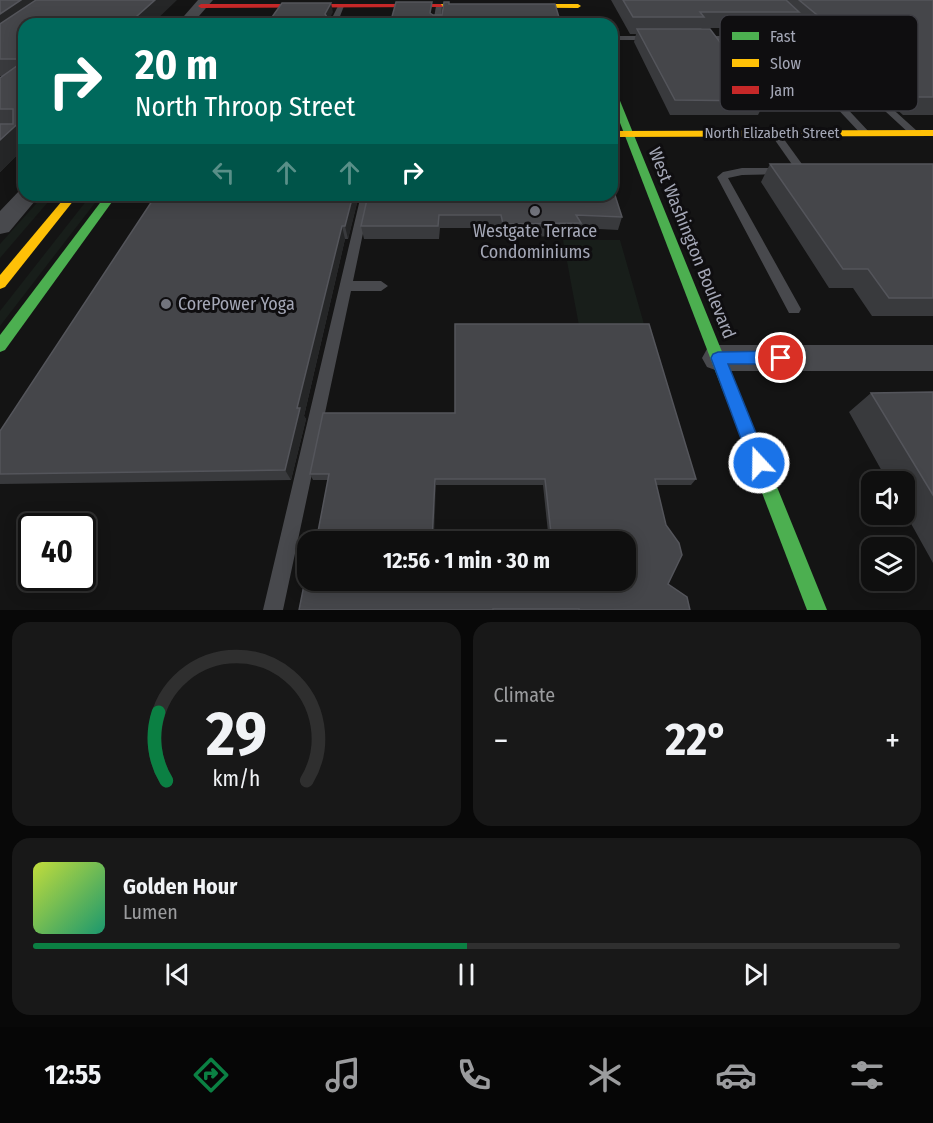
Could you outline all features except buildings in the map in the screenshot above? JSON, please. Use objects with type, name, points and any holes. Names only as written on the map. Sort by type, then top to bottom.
[{"type":"street","points":[[189,18],[203,3],[439,6],[577,3],[583,18]]},
{"type":"street","points":[[218,18],[231,3]]},
{"type":"street","points":[[244,18],[255,3]]},
{"type":"street","name":"West Washington Boulevard","points":[[618,106],[817,610]]},
{"type":"street","name":"North Elizabeth Street","points":[[618,134],[933,133]]},
{"type":"street","points":[[0,226],[23,201]]},
{"type":"street","points":[[0,284],[68,201]]},
{"type":"street","points":[[0,346],[108,201]]},
{"type":"street","points":[[718,358],[933,358]]},
{"type":"lane","points":[[768,0],[784,15]]},
{"type":"lane","points":[[335,18],[340,6]]},
{"type":"lane","points":[[438,18],[439,6]]},
{"type":"lane","points":[[618,38],[660,38]]},
{"type":"lane","points":[[683,38],[720,38]]},
{"type":"lane","points":[[844,111],[865,133]]},
{"type":"lane","points":[[890,111],[914,133]]},
{"type":"lane","points":[[775,134],[807,171],[735,172],[726,173],[722,177],[794,309]]},
{"type":"lane","points":[[273,610],[365,201]]},
{"type":"lane","points":[[345,286],[381,286]]},
{"type":"shaded area","points":[[39,201],[49,201],[0,258],[0,244]]},
{"type":"shaded area","points":[[86,201],[96,201],[0,326],[0,311]]},
{"type":"shaded area","points":[[563,240],[620,240],[646,331],[580,331]]},
{"type":"traffic: fast","points":[[618,106],[817,610]]},
{"type":"traffic: fast","points":[[0,346],[108,201]]},
{"type":"traffic: slow","points":[[441,6],[578,6]]},
{"type":"traffic: slow","points":[[618,134],[933,133]]},
{"type":"traffic: slow","points":[[0,284],[68,201]]},
{"type":"traffic: jam","points":[[201,6],[441,6]]},
{"type":"place","name":"Westgate Terrace Condominiums","points":[[535,211]]},
{"type":"place","name":"CorePower Yoga","points":[[166,304]]},
{"type":"route","points":[[759,463],[718,358],[781,358]]}]
